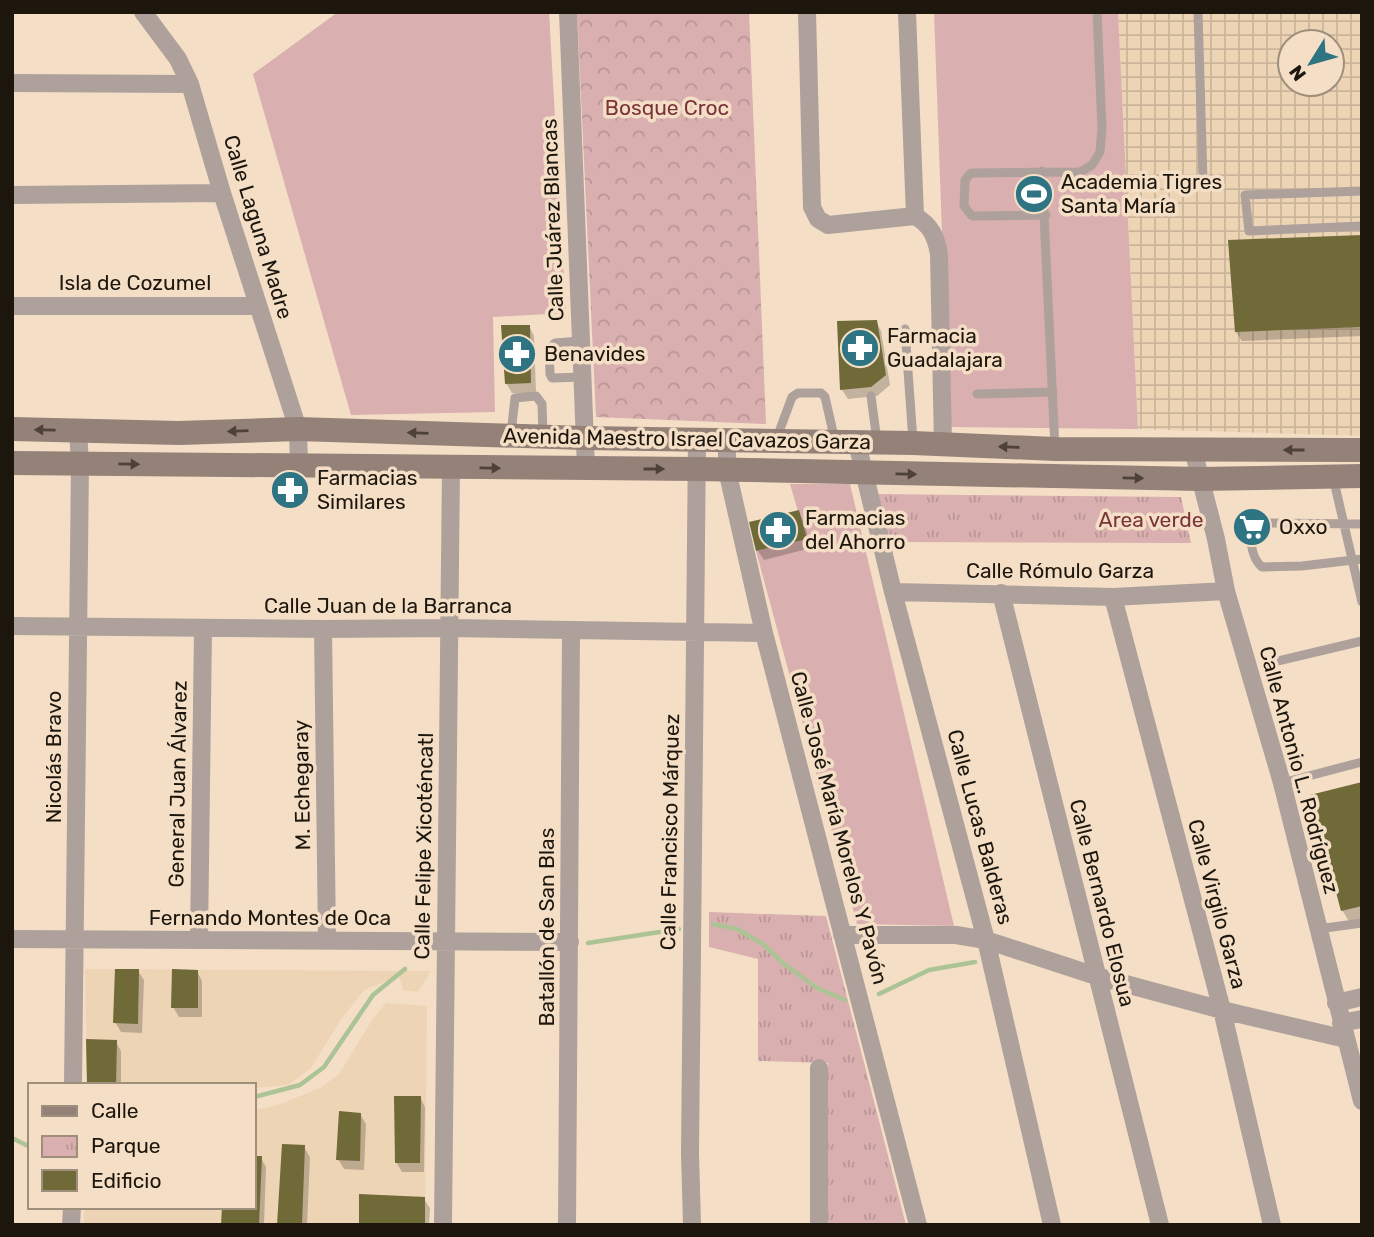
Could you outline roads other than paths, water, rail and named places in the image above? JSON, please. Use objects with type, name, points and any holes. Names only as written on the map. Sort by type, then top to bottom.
[{"type":"main road","name":"Avenida Maestro Israel Cavazos Garza","points":[[12,429],[179,433],[298,429],[584,438],[913,443],[1055,449],[1362,450]]},
{"type":"main road","name":"Avenida Maestro Israel Cavazos Garza","points":[[12,463],[697,469],[1200,479],[1362,476]]},
{"type":"street","name":"Calle Laguna Madre","points":[[143,12],[178,59],[190,84],[298,429],[299,467]]},
{"type":"street","name":"Calle Juárez Blancas","points":[[568,12],[586,468]]},
{"type":"street","points":[[807,12],[813,208],[816,216],[828,225],[915,216],[925,222],[935,236],[939,254],[943,445]]},
{"type":"street","points":[[907,12],[915,216]]},
{"type":"street","points":[[12,83],[190,84]]},
{"type":"street","points":[[12,195],[222,193]]},
{"type":"street","name":"Isla de Cozumel","points":[[12,306],[258,306]]},
{"type":"street","name":"Nicolás Bravo","points":[[74,1083],[80,464],[78,430]]},
{"type":"street","name":"Calle Francisco Márquez","points":[[692,1225],[690,1140],[697,439]]},
{"type":"street","name":"Calle José María Morelos Y Pavón","points":[[727,440],[727,470],[764,633],[918,1225]]},
{"type":"street","name":"Calle Lucas Balderas","points":[[857,443],[893,592],[986,940],[1052,1225]]},
{"type":"street","name":"Calle Antonio L. Rodríguez","points":[[1193,450],[1226,591],[1282,783],[1362,1101]]},
{"type":"street","name":"Calle Felipe Xicoténcatl","points":[[443,1225],[451,467]]},
{"type":"street","name":"Calle Rómulo Garza","points":[[893,592],[1113,597],[1226,591]]},
{"type":"street","name":"Calle Bernardo Elosua","points":[[1001,593],[1160,1225]]},
{"type":"street","name":"Calle Virgilo Garza","points":[[1113,597],[1222,1010],[1272,1225]]},
{"type":"street","name":"Calle Juan de la Barranca","points":[[12,626],[764,633]]},
{"type":"street","name":"General Juan Álvarez","points":[[199,940],[202,629]]},
{"type":"street","name":"M. Echegaray","points":[[323,629],[327,940]]},
{"type":"street","name":"Batallón de San Blas","points":[[567,1225],[571,630]]},
{"type":"street","points":[[842,935],[932,934],[986,940],[1096,976],[1222,1010],[1344,1031],[1362,1019]]},
{"type":"street","name":"Fernando Montes de Oca","points":[[12,939],[570,942]]},
{"type":"street","points":[[1336,1003],[1362,998]]},
{"type":"street","points":[[819,1068],[819,1225]]},
{"type":"lane","points":[[1046,215],[972,216],[964,206],[965,180],[971,173],[1080,172],[1093,165],[1100,152],[1102,128],[1097,12]]},
{"type":"lane","points":[[1198,12],[1203,180]]},
{"type":"lane","points":[[1042,171],[1055,449]]},
{"type":"lane","points":[[1362,191],[1245,195],[1249,231],[1362,226]]},
{"type":"lane","points":[[905,329],[913,443]]},
{"type":"lane","points":[[580,341],[555,343],[549,349],[550,374],[552,378],[582,377]]},
{"type":"lane","points":[[977,394],[1054,392]]},
{"type":"lane","points":[[775,441],[792,397],[798,393],[821,393],[857,443]]},
{"type":"lane","points":[[511,435],[515,398],[536,396],[542,404],[543,436]]},
{"type":"lane","points":[[857,443],[871,396]]},
{"type":"lane","points":[[1333,476],[1344,523],[1357,560],[1362,602]]},
{"type":"lane","points":[[1357,560],[1266,568],[1257,563],[1254,555],[1252,530],[1261,523],[1362,524]]},
{"type":"lane","points":[[1269,663],[1362,641]]},
{"type":"lane","points":[[1282,783],[1362,762]]},
{"type":"lane","points":[[1318,929],[1362,923]]},
{"type":"waterway","points":[[713,924],[737,929],[763,944],[784,964],[817,988],[845,1000]]},
{"type":"waterway","points":[[588,943],[679,929]]},
{"type":"waterway","points":[[879,994],[929,970],[975,962]]},
{"type":"waterway","points":[[256,1096],[300,1085],[324,1067],[373,995],[405,969]]},
{"type":"waterway","points":[[12,1138],[28,1146]]},
{"type":"place","name":"Academia Tigres Santa María","points":[[1034,194]]},
{"type":"place","name":"Farmacia Guadalajara","points":[[860,348]]},
{"type":"place","name":"Benavides","points":[[517,354]]},
{"type":"place","name":"Farmacias Similares","points":[[290,490]]},
{"type":"place","name":"Oxxo","points":[[1252,527]]},
{"type":"place","name":"Farmacias del Ahorro","points":[[778,530]]},
{"type":"park label","name":"Bosque Croc","points":[[667,108]]},
{"type":"park label","name":"Area verde","points":[[1151,520]]}]
